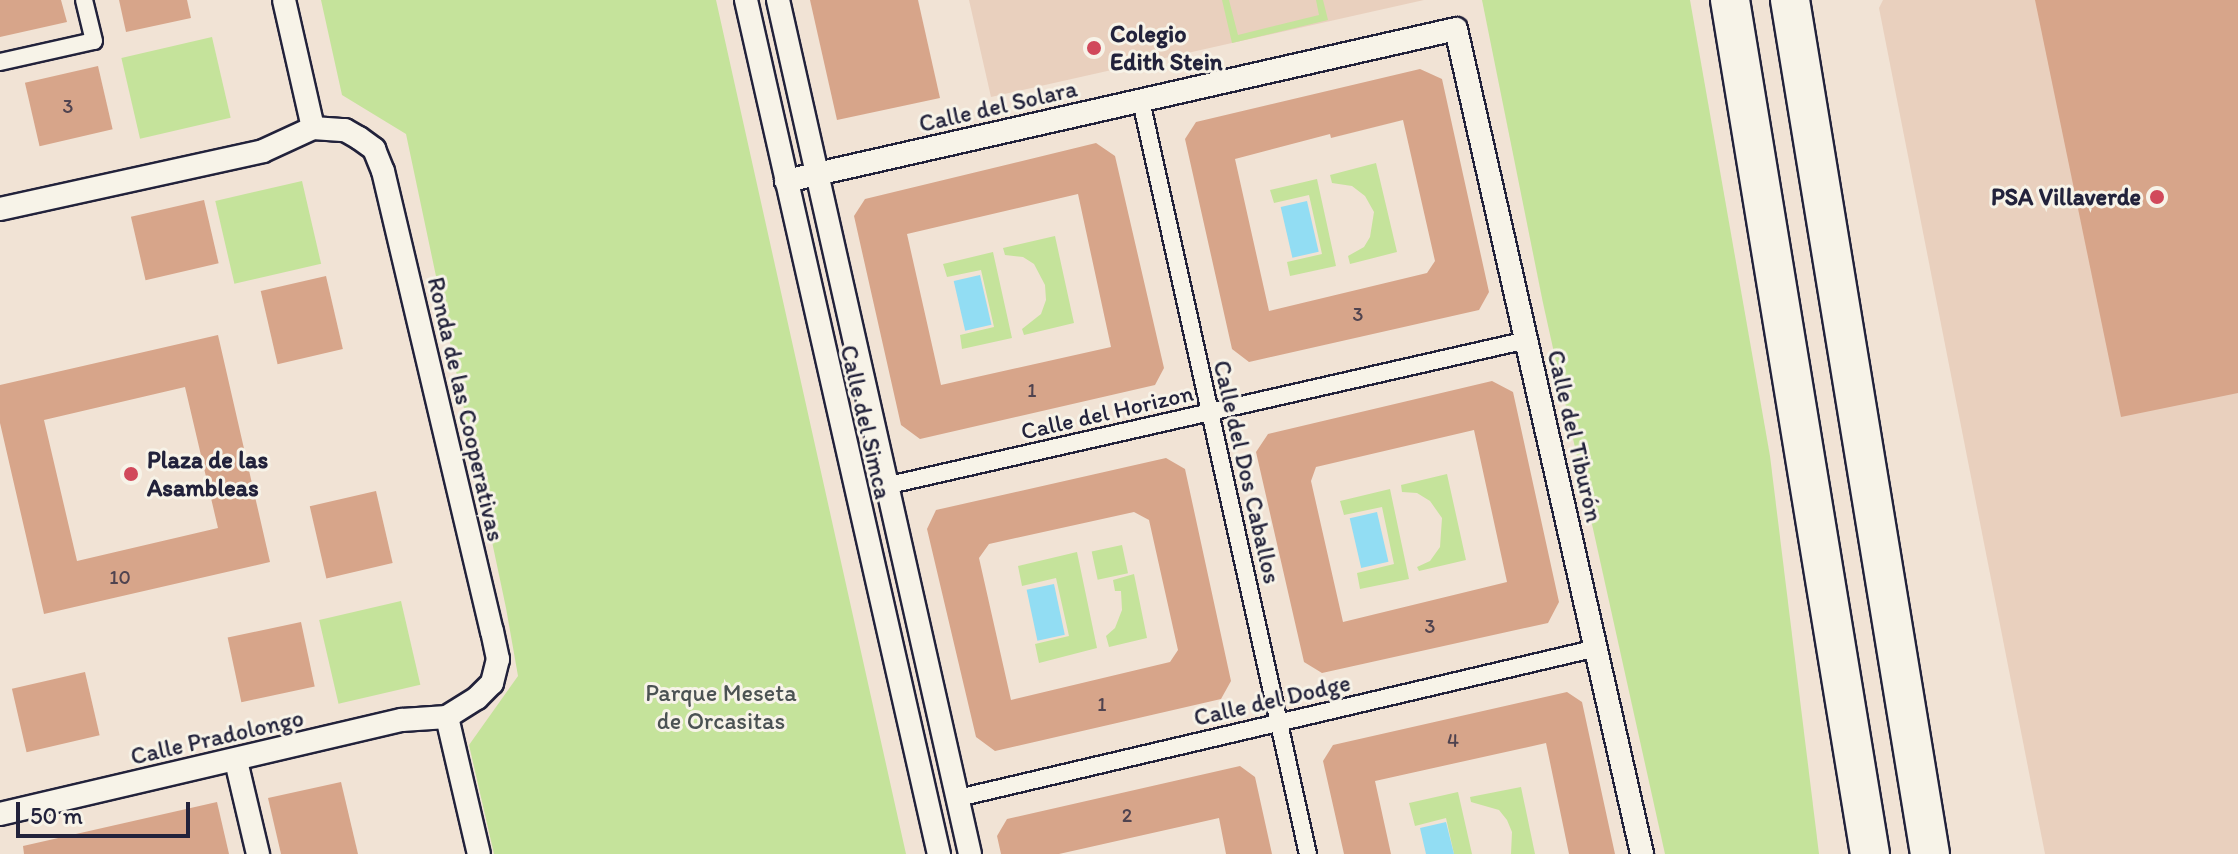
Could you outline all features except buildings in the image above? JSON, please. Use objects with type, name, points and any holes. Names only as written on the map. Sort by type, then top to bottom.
[{"type":"highway","points":[[1730,0],[1765,226],[1833,612],[1870,854]]},
{"type":"highway","points":[[1790,0],[1930,854]]},
{"type":"highway","points":[[1833,612],[1830,723],[1844,854]]},
{"type":"highway","points":[[1916,770],[1941,854]]},
{"type":"street","points":[[0,62],[94,41],[84,0]]},
{"type":"street","points":[[0,209],[263,151],[313,128],[284,0]]},
{"type":"street","name":"Calle del Simca","points":[[746,0],[939,854]]},
{"type":"street","name":"Calle del Simca","points":[[778,0],[970,854]]},
{"type":"street","name":"Calle del Solara","points":[[786,181],[1456,29]]},
{"type":"street","name":"Calle del Tiburón","points":[[1456,29],[1642,854]]},
{"type":"street","name":"Calle del Dos Caballos","points":[[1141,101],[1308,854]]},
{"type":"street","name":"Ronda de las Cooperativas","points":[[313,128],[345,130],[359,138],[374,149],[383,171],[492,631],[498,659],[492,683],[477,698],[447,717]]},
{"type":"street","name":"Calle del Horizon","points":[[885,486],[1527,340]]},
{"type":"street","name":"Calle del Dodge","points":[[958,798],[1597,648]]},
{"type":"street","points":[[447,717],[479,854]]},
{"type":"street","name":"Calle Pradolongo","points":[[0,814],[402,720],[447,717]]},
{"type":"street","points":[[236,761],[258,854]]},
{"type":"shaded area","name":"Colegio Edith Stein","points":[[969,0],[1424,0],[991,97]]},
{"type":"shaded area","points":[[1883,0],[2238,0],[2238,854],[2045,854],[1879,8]]},
{"type":"green space","name":"Parque Meseta de Orcasitas","points":[[321,0],[716,0],[906,854],[494,854],[469,745],[518,676],[506,608],[406,134],[342,95]]},
{"type":"green space","points":[[1222,0],[1229,0],[1238,35],[1319,15],[1316,0],[1323,0],[1328,20],[1232,43]]},
{"type":"green space","points":[[1482,0],[1690,0],[1770,456],[1819,854],[1665,854],[1543,303]]},
{"type":"green space","points":[[212,37],[231,118],[140,139],[121,58]]},
{"type":"green space","points":[[1376,163],[1397,252],[1350,264],[1348,256],[1364,247],[1370,237],[1374,212],[1365,196],[1352,186],[1332,183],[1330,175]]},
{"type":"green space","points":[[1317,179],[1336,266],[1290,276],[1287,262],[1322,254],[1309,195],[1274,203],[1270,190]]},
{"type":"green space","points":[[302,181],[321,264],[234,284],[215,201]]},
{"type":"green space","points":[[1055,236],[1074,323],[1024,335],[1022,329],[1041,314],[1046,300],[1045,285],[1034,264],[1023,257],[1005,255],[1003,248]]},
{"type":"green space","points":[[993,252],[1012,338],[962,349],[960,335],[994,327],[981,270],[947,277],[943,264]]},
{"type":"green space","points":[[1447,474],[1466,560],[1419,571],[1417,567],[1430,561],[1440,547],[1442,518],[1430,501],[1417,493],[1402,492],[1401,485]]},
{"type":"green space","points":[[1390,489],[1409,579],[1360,589],[1357,573],[1394,564],[1382,507],[1344,515],[1340,501]]},
{"type":"green space","points":[[1122,545],[1128,573],[1098,580],[1092,551]]},
{"type":"green space","points":[[1077,552],[1097,648],[1039,663],[1035,644],[1069,636],[1056,578],[1022,586],[1018,566]]},
{"type":"green space","points":[[1134,574],[1147,638],[1109,647],[1106,636],[1115,628],[1122,610],[1121,591],[1115,591],[1113,580]]},
{"type":"green space","points":[[401,601],[420,685],[338,704],[319,620]]},
{"type":"green space","points":[[1521,787],[1535,854],[1511,854],[1512,832],[1507,820],[1499,810],[1471,802],[1470,797]]},
{"type":"green space","points":[[1458,792],[1472,854],[1454,854],[1446,818],[1415,826],[1409,803]]},
{"type":"water","points":[[1307,201],[1319,252],[1292,258],[1281,207]]},
{"type":"water","points":[[980,275],[991,325],[965,331],[954,281]]},
{"type":"water","points":[[1377,512],[1388,562],[1361,568],[1350,518]]},
{"type":"water","points":[[1054,584],[1065,635],[1037,641],[1027,590]]},
{"type":"water","points":[[1446,822],[1454,854],[1426,854],[1420,828]]},
{"type":"place","name":"Colegio Edith Stein","points":[[1094,48]]},
{"type":"place","name":"PSA Villaverde","points":[[2157,197]]},
{"type":"place","name":"Plaza de las Asambleas","points":[[131,474]]}]
